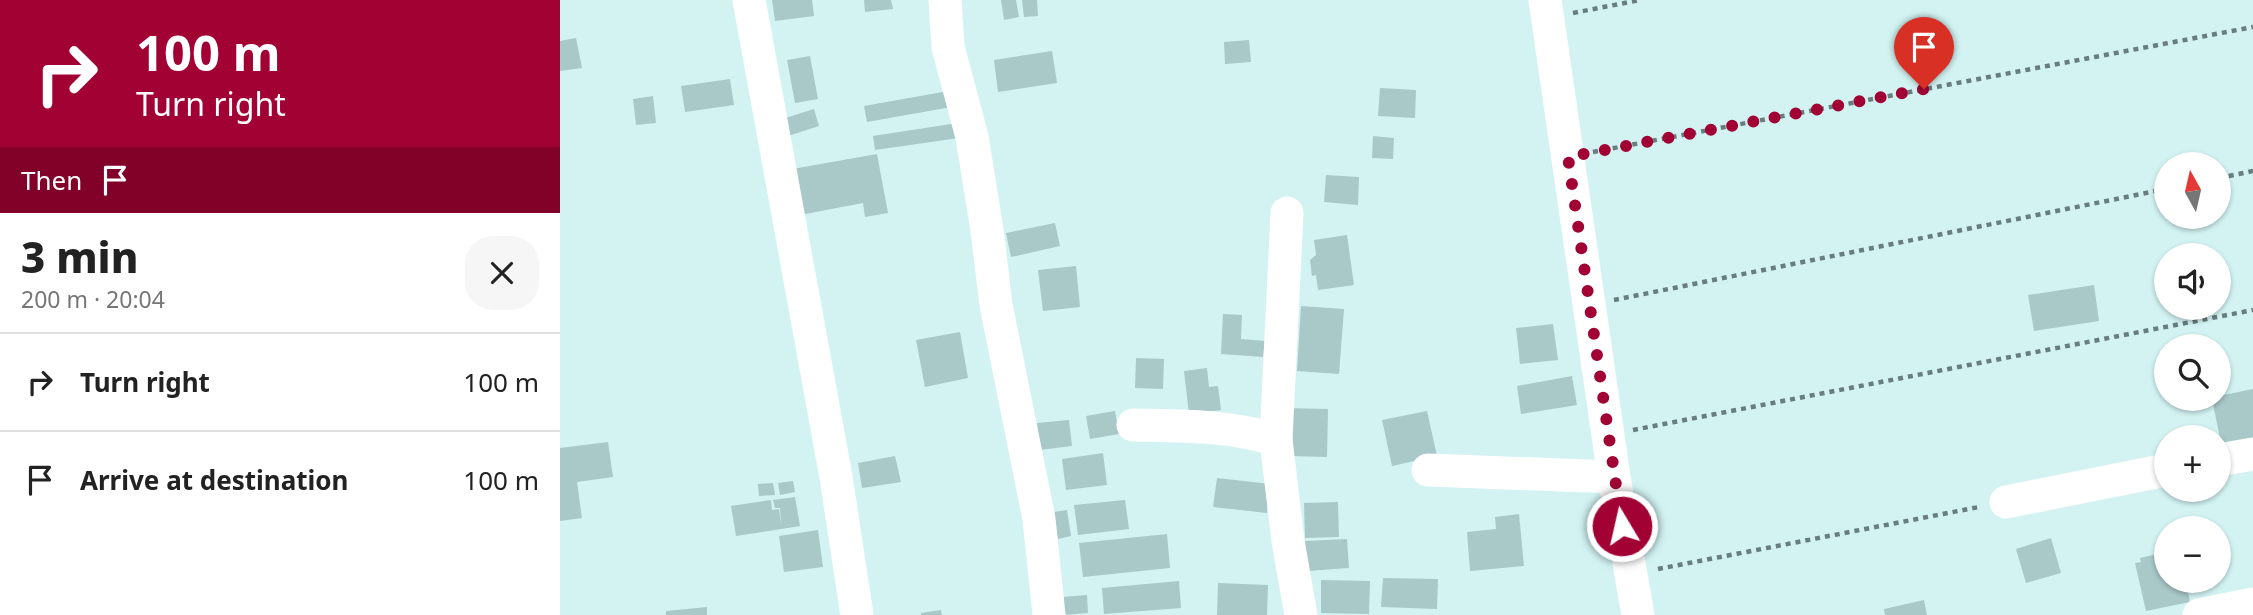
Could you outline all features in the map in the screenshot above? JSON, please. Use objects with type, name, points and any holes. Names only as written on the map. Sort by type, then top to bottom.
[{"type":"street","points":[[749,0],[836,477],[857,615]]},
{"type":"street","points":[[945,0],[948,47],[975,150],[996,305],[1039,519],[1049,615]]},
{"type":"street","points":[[1546,9],[1614,477],[1638,615]]},
{"type":"street","points":[[1287,213],[1276,440],[1288,541],[1301,615]]},
{"type":"street","points":[[1133,425],[1221,427],[1276,440]]},
{"type":"street","points":[[2231,458],[2253,454]]},
{"type":"street","points":[[1428,470],[1614,477]]},
{"type":"street","points":[[2006,502],[2154,472]]},
{"type":"street","points":[[2199,615],[2253,604]]},
{"type":"path","points":[[1546,9],[1640,0]]},
{"type":"path","points":[[1568,157],[2253,27]]},
{"type":"path","points":[[2231,176],[2253,171]]},
{"type":"path","points":[[1589,305],[2154,191]]},
{"type":"path","points":[[1608,435],[2253,310]]},
{"type":"path","points":[[1630,575],[2006,502]]},
{"type":"building","points":[[772,0],[812,0],[814,16],[775,21]]},
{"type":"building","points":[[864,0],[891,0],[893,9],[865,12]]},
{"type":"building","points":[[1001,0],[1016,0],[1019,17],[1004,20]]},
{"type":"building","points":[[1022,0],[1037,0],[1038,16],[1024,17]]},
{"type":"building","points":[[576,38],[582,68],[560,71],[560,41]]},
{"type":"building","points":[[1249,40],[1251,62],[1225,64],[1224,42]]},
{"type":"building","points":[[1052,51],[1057,83],[998,92],[994,60]]},
{"type":"building","points":[[810,56],[818,99],[795,103],[787,60]]},
{"type":"building","points":[[730,79],[734,105],[685,112],[681,86]]},
{"type":"building","points":[[1380,88],[1416,90],[1415,118],[1378,116]]},
{"type":"building","points":[[954,90],[957,106],[867,122],[864,106]]},
{"type":"building","points":[[653,96],[656,123],[636,125],[633,99]]},
{"type":"building","points":[[814,109],[819,126],[785,137],[779,120]]},
{"type":"building","points":[[964,122],[966,137],[875,150],[873,136]]},
{"type":"building","points":[[1373,136],[1394,138],[1393,159],[1372,158]]},
{"type":"building","points":[[877,154],[888,213],[865,217],[863,203],[795,216],[787,170]]},
{"type":"building","points":[[1326,175],[1359,177],[1358,205],[1324,202]]},
{"type":"building","points":[[1055,223],[1060,246],[1011,257],[1006,233]]},
{"type":"building","points":[[1347,235],[1354,285],[1318,290],[1316,275],[1312,276],[1310,260],[1316,255],[1314,240]]},
{"type":"building","points":[[1076,266],[1080,307],[1043,311],[1038,270]]},
{"type":"building","points":[[2094,285],[2099,321],[2034,331],[2028,295]]},
{"type":"building","points":[[1301,306],[1344,309],[1339,374],[1297,371]]},
{"type":"building","points":[[1223,314],[1242,315],[1241,339],[1265,341],[1263,357],[1221,354]]},
{"type":"building","points":[[1553,324],[1558,360],[1520,364],[1516,328]]},
{"type":"building","points":[[960,332],[968,378],[925,387],[916,340]]},
{"type":"building","points":[[1136,358],[1164,359],[1163,389],[1135,388]]},
{"type":"building","points":[[1207,368],[1209,387],[1218,386],[1221,410],[1189,414],[1184,371]]},
{"type":"building","points":[[1572,376],[1577,405],[1521,414],[1517,386]]},
{"type":"building","points":[[2253,389],[2253,447],[2231,451],[2231,425],[2217,425],[2214,411],[2231,411],[2231,394]]},
{"type":"building","points":[[1284,408],[1328,409],[1327,457],[1289,456]]},
{"type":"building","points":[[1115,411],[1119,434],[1090,439],[1086,416]]},
{"type":"building","points":[[1427,411],[1437,456],[1392,466],[1382,420]]},
{"type":"building","points":[[1069,420],[1072,446],[1040,450],[1037,423]]},
{"type":"building","points":[[608,442],[613,477],[577,482],[582,518],[560,521],[560,448]]},
{"type":"building","points":[[1103,453],[1107,485],[1066,490],[1062,459]]},
{"type":"building","points":[[895,456],[901,482],[862,488],[858,463]]},
{"type":"building","points":[[1217,478],[1270,484],[1267,513],[1213,507]]},
{"type":"building","points":[[793,481],[795,492],[780,495],[778,483]]},
{"type":"building","points":[[773,483],[775,495],[759,496],[758,484]]},
{"type":"building","points":[[795,497],[800,526],[736,536],[731,506],[771,500],[772,510],[779,509],[781,525],[780,508],[775,508],[773,500]]},
{"type":"building","points":[[1125,500],[1129,529],[1078,535],[1074,505]]},
{"type":"building","points":[[1338,502],[1339,537],[1305,538],[1304,503]]},
{"type":"building","points":[[1067,510],[1071,536],[1058,539],[1053,512]]},
{"type":"building","points":[[1519,514],[1524,566],[1470,571],[1467,532],[1496,529],[1495,517]]},
{"type":"building","points":[[818,530],[823,567],[784,572],[779,536]]},
{"type":"building","points":[[1167,534],[1170,568],[1083,577],[1079,543]]},
{"type":"building","points":[[2051,538],[2061,573],[2026,583],[2016,549]]},
{"type":"building","points":[[1347,539],[1349,568],[1307,571],[1305,541]]},
{"type":"building","points":[[2154,555],[2154,593],[2188,593],[2190,602],[2146,611],[2135,563],[2141,562],[2140,558]]},
{"type":"building","points":[[1383,578],[1438,579],[1437,609],[1381,607]]},
{"type":"building","points":[[1321,580],[1370,581],[1369,614],[1321,613]]},
{"type":"building","points":[[1179,581],[1181,608],[1104,614],[1102,588]]},
{"type":"building","points":[[1218,583],[1268,585],[1267,615],[1217,615]]},
{"type":"building","points":[[1087,595],[1088,613],[1064,615],[1062,597]]},
{"type":"building","points":[[1924,600],[1927,615],[1885,615],[1884,609]]},
{"type":"building","points":[[707,607],[707,615],[666,615],[666,611]]},
{"type":"building","points":[[941,610],[942,615],[921,615],[921,613]]},
{"type":"route","points":[[1622,526],[1568,157],[1924,89]]}]
